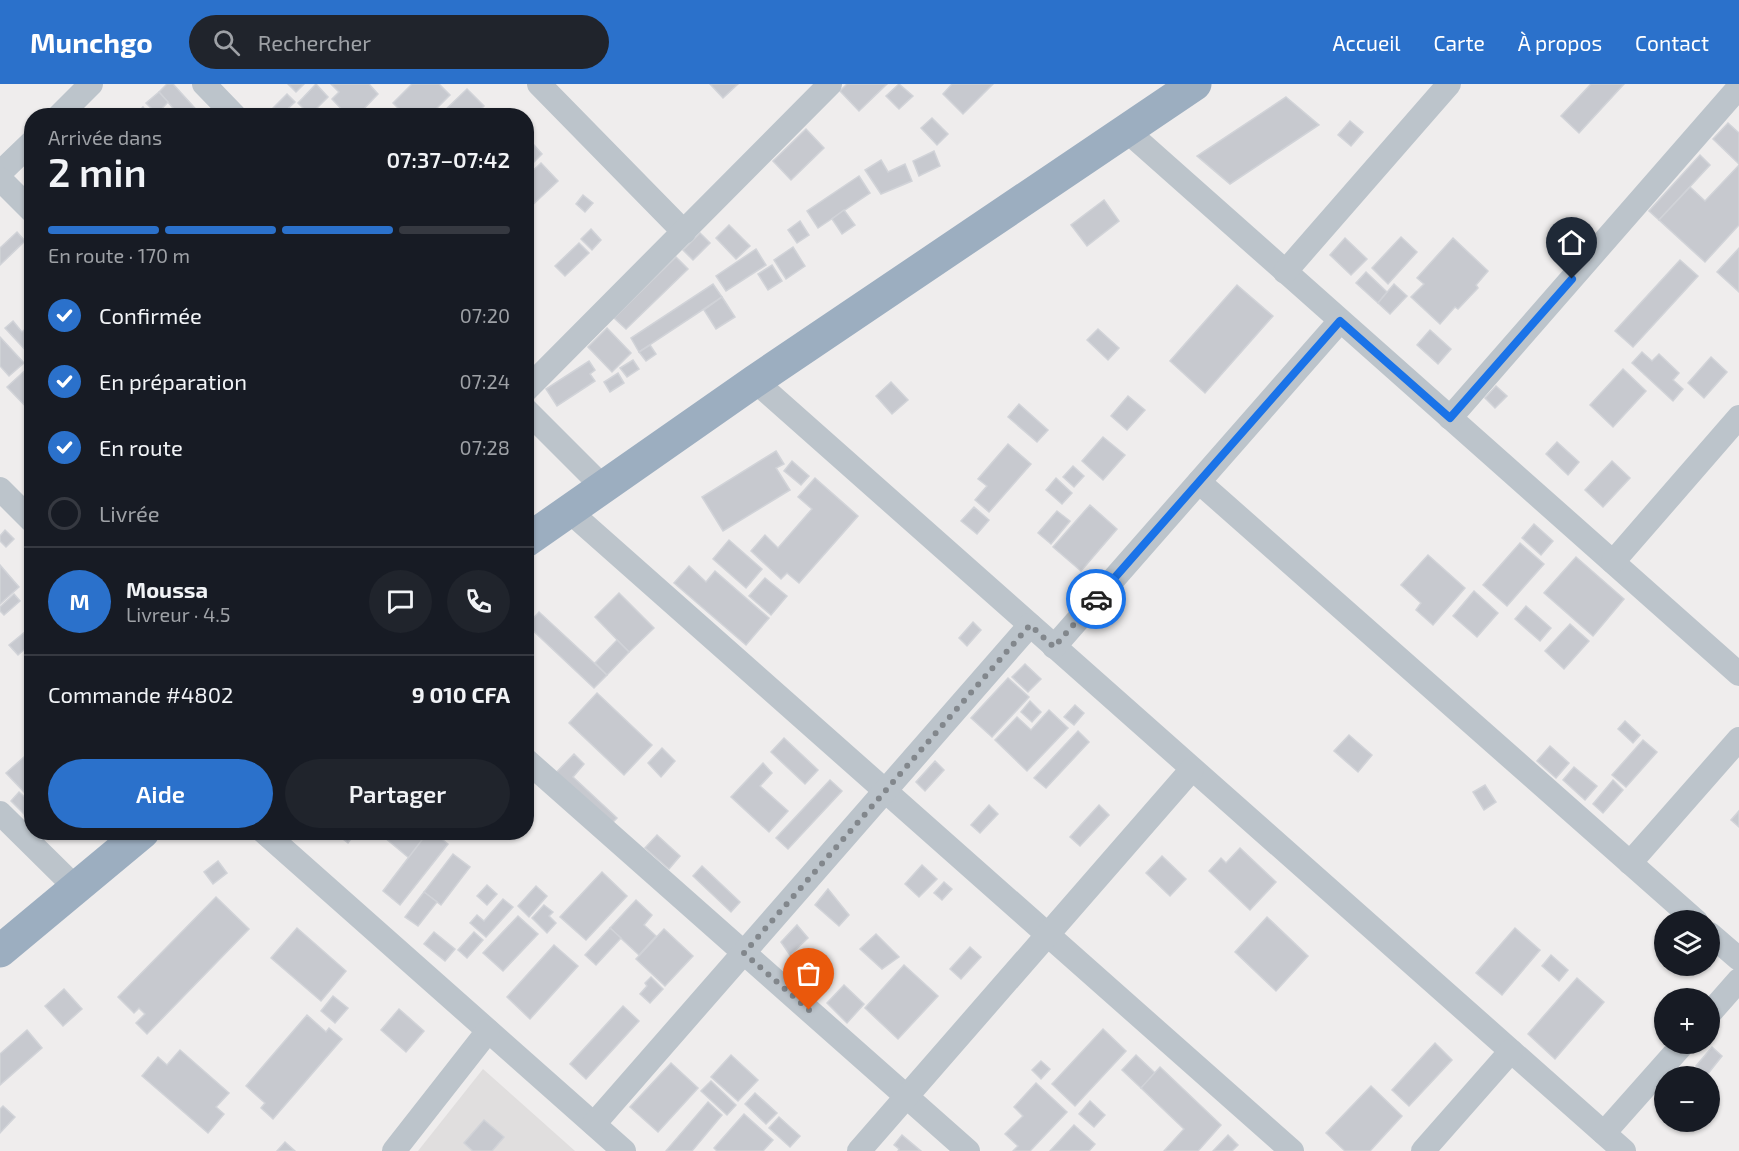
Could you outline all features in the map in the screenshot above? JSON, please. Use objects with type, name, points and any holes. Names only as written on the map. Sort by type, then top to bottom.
[{"type":"highway","points":[[534,535],[755,381],[1195,84]]},
{"type":"highway","points":[[0,951],[133,840]]},
{"type":"street","points":[[67,108],[91,84]]},
{"type":"street","points":[[204,84],[227,108]]},
{"type":"street","points":[[539,84],[684,232]]},
{"type":"street","points":[[534,382],[830,84]]},
{"type":"street","points":[[1285,272],[1449,84]]},
{"type":"street","points":[[1450,418],[1739,87]]},
{"type":"street","points":[[1126,130],[1739,674]]},
{"type":"street","points":[[0,173],[24,150]]},
{"type":"street","points":[[0,179],[24,203]]},
{"type":"street","points":[[1054,647],[1340,321]]},
{"type":"street","points":[[755,381],[1624,1151]]},
{"type":"street","points":[[1613,562],[1739,417]]},
{"type":"street","points":[[534,418],[602,486]]},
{"type":"street","points":[[1199,482],[1683,910]]},
{"type":"street","points":[[0,489],[24,513]]},
{"type":"street","points":[[568,510],[1292,1151]]},
{"type":"street","points":[[594,1124],[1030,625]]},
{"type":"street","points":[[1630,863],[1739,739]]},
{"type":"street","points":[[534,767],[968,1151]]},
{"type":"street","points":[[859,1151],[1192,769]]},
{"type":"street","points":[[0,813],[24,837]]},
{"type":"street","points":[[27,840],[76,888]]},
{"type":"street","points":[[273,840],[624,1151]]},
{"type":"street","points":[[1720,943],[1739,960]]},
{"type":"street","points":[[1720,1002],[1739,980]]},
{"type":"street","points":[[394,1151],[488,1031]]},
{"type":"street","points":[[1423,1151],[1510,1051]]},
{"type":"street","points":[[1605,1133],[1674,1054]]},
{"type":"shaded area","points":[[483,1069],[575,1151],[418,1151]]},
{"type":"building","points":[[167,84],[173,84],[195,108],[173,108],[159,92]]},
{"type":"building","points":[[288,84],[304,84],[296,92]]},
{"type":"building","points":[[316,84],[328,97],[317,108],[303,108],[298,103]]},
{"type":"building","points":[[331,84],[369,84],[378,94],[365,108],[340,108],[332,99],[339,92]]},
{"type":"building","points":[[412,84],[439,84],[450,95],[437,108],[398,108],[393,103]]},
{"type":"building","points":[[710,84],[738,84],[723,98]]},
{"type":"building","points":[[847,84],[887,84],[859,111],[840,91]]},
{"type":"building","points":[[899,84],[913,96],[899,109],[886,96]]},
{"type":"building","points":[[952,84],[993,84],[963,114],[943,94]]},
{"type":"building","points":[[1591,84],[1624,84],[1579,133],[1561,116]]},
{"type":"building","points":[[467,89],[484,106],[482,108],[447,108]]},
{"type":"building","points":[[159,92],[168,102],[162,108],[151,108],[146,103]]},
{"type":"building","points":[[287,94],[295,102],[289,108],[273,108]]},
{"type":"building","points":[[1286,97],[1319,125],[1230,184],[1197,156]]},
{"type":"building","points":[[932,118],[948,134],[937,145],[921,128]]},
{"type":"building","points":[[1350,121],[1363,132],[1351,146],[1338,135]]},
{"type":"building","points":[[1728,123],[1739,133],[1739,164],[1713,139]]},
{"type":"building","points":[[806,129],[824,148],[791,180],[773,161]]},
{"type":"building","points":[[534,145],[542,154],[534,162]]},
{"type":"building","points":[[934,151],[940,166],[919,176],[913,161]]},
{"type":"building","points":[[1700,155],[1710,165],[1659,220],[1649,211]]},
{"type":"building","points":[[881,160],[888,172],[905,164],[912,181],[881,194],[865,170]]},
{"type":"building","points":[[541,163],[558,181],[534,204],[534,170]]},
{"type":"building","points":[[1739,165],[1739,225],[1705,262],[1659,220],[1690,187],[1705,201]]},
{"type":"building","points":[[859,176],[870,193],[818,228],[807,211]]},
{"type":"building","points":[[583,195],[593,203],[585,212],[576,204]]},
{"type":"building","points":[[1104,200],[1119,221],[1087,246],[1071,225]]},
{"type":"building","points":[[844,210],[855,225],[842,234],[832,219]]},
{"type":"building","points":[[800,221],[809,235],[797,243],[788,230]]},
{"type":"building","points":[[729,225],[750,246],[736,259],[716,238]]},
{"type":"building","points":[[591,229],[601,240],[592,250],[581,239]]},
{"type":"building","points":[[17,232],[24,240],[0,265],[0,248]]},
{"type":"building","points":[[700,233],[710,243],[693,260],[683,250]]},
{"type":"building","points":[[1401,237],[1417,252],[1388,284],[1372,268]]},
{"type":"building","points":[[1345,238],[1367,259],[1351,275],[1330,255]]},
{"type":"building","points":[[1453,238],[1488,271],[1476,285],[1478,288],[1458,309],[1455,307],[1440,324],[1411,297],[1424,284],[1417,278]]},
{"type":"building","points":[[579,243],[589,253],[565,276],[555,266]]},
{"type":"building","points":[[793,247],[805,266],[786,279],[774,260]]},
{"type":"building","points":[[1739,248],[1739,292],[1717,272]]},
{"type":"building","points":[[756,249],[766,265],[726,291],[716,276]]},
{"type":"building","points":[[676,257],[688,269],[626,329],[614,318]]},
{"type":"building","points":[[1680,260],[1698,276],[1633,347],[1615,331]]},
{"type":"building","points":[[772,265],[782,281],[768,290],[758,274]]},
{"type":"building","points":[[1366,272],[1387,292],[1378,303],[1356,283]]},
{"type":"building","points":[[713,284],[722,297],[639,352],[631,338]]},
{"type":"building","points":[[1394,284],[1407,296],[1390,314],[1378,303]]},
{"type":"building","points":[[1237,285],[1273,316],[1205,393],[1170,361]]},
{"type":"building","points":[[722,297],[735,317],[716,329],[704,310]]},
{"type":"building","points":[[13,321],[22,332],[24,330],[24,349],[5,328]]},
{"type":"building","points":[[607,328],[631,353],[612,372],[588,347]]},
{"type":"building","points":[[1098,329],[1119,348],[1108,360],[1087,340]]},
{"type":"building","points":[[1430,330],[1451,349],[1438,364],[1417,345]]},
{"type":"building","points":[[0,337],[24,363],[9,376],[0,366]]},
{"type":"building","points":[[650,345],[656,354],[646,361],[639,352]]},
{"type":"building","points":[[1642,352],[1652,361],[1659,354],[1679,373],[1673,380],[1683,389],[1673,401],[1632,363]]},
{"type":"building","points":[[1711,357],[1727,372],[1704,398],[1688,383]]},
{"type":"building","points":[[633,360],[639,369],[627,377],[620,368]]},
{"type":"building","points":[[589,361],[595,370],[590,374],[595,381],[557,406],[546,389]]},
{"type":"building","points":[[1623,369],[1646,391],[1613,427],[1590,405]]},
{"type":"building","points":[[24,371],[24,405],[7,387]]},
{"type":"building","points":[[618,373],[624,383],[610,392],[604,382]]},
{"type":"building","points":[[891,382],[908,400],[892,414],[876,396]]},
{"type":"building","points":[[1496,386],[1507,396],[1495,408],[1485,398]]},
{"type":"building","points":[[1128,396],[1145,410],[1127,430],[1111,416]]},
{"type":"building","points":[[1019,404],[1048,430],[1037,442],[1008,417]]},
{"type":"building","points":[[1103,437],[1125,455],[1103,480],[1082,461]]},
{"type":"building","points":[[1557,442],[1579,462],[1568,475],[1546,454]]},
{"type":"building","points":[[1008,444],[1031,464],[989,512],[975,500],[987,486],[978,479]]},
{"type":"building","points":[[776,451],[784,464],[776,468],[790,490],[723,531],[702,497]]},
{"type":"building","points":[[792,461],[809,476],[801,485],[784,471]]},
{"type":"building","points":[[1612,461],[1630,478],[1603,507],[1585,490]]},
{"type":"building","points":[[1073,466],[1084,476],[1074,487],[1063,477]]},
{"type":"building","points":[[815,478],[858,516],[799,583],[787,573],[781,579],[751,551],[765,535],[778,548],[812,509],[798,497]]},
{"type":"building","points":[[1056,478],[1072,493],[1062,504],[1046,490]]},
{"type":"building","points":[[1090,505],[1117,529],[1081,571],[1053,547]]},
{"type":"building","points":[[974,507],[989,520],[977,534],[961,521]]},
{"type":"building","points":[[1057,511],[1070,521],[1051,544],[1038,533]]},
{"type":"building","points":[[1534,524],[1553,541],[1541,555],[1522,538]]},
{"type":"building","points":[[5,530],[14,539],[6,547],[0,541],[0,536]]},
{"type":"building","points":[[729,540],[762,569],[746,588],[713,559]]},
{"type":"building","points":[[1520,543],[1544,564],[1507,606],[1483,585]]},
{"type":"building","points":[[1428,555],[1465,588],[1433,625],[1416,610],[1421,603],[1401,585]]},
{"type":"building","points":[[1576,557],[1624,599],[1593,636],[1544,593]]},
{"type":"building","points":[[0,565],[19,587],[0,604]]},
{"type":"building","points":[[689,566],[706,582],[715,571],[769,618],[746,645],[674,583]]},
{"type":"building","points":[[765,578],[787,596],[771,615],[749,596]]},
{"type":"building","points":[[1474,591],[1498,613],[1477,637],[1453,616]]},
{"type":"building","points":[[619,593],[654,628],[629,652],[595,617]]},
{"type":"building","points":[[14,594],[20,601],[4,615],[0,607]]},
{"type":"building","points":[[1526,606],[1551,628],[1540,641],[1515,619]]},
{"type":"building","points":[[539,612],[607,675],[594,688],[534,632],[534,617]]},
{"type":"building","points":[[973,622],[981,630],[967,646],[959,638]]},
{"type":"building","points":[[1570,624],[1589,641],[1564,669],[1545,651]]},
{"type":"building","points":[[24,633],[24,650],[18,655],[9,645]]},
{"type":"building","points":[[617,640],[629,652],[607,675],[595,663]]},
{"type":"building","points":[[1025,664],[1041,679],[1028,692],[1012,677]]},
{"type":"building","points":[[1008,678],[1029,697],[992,737],[971,718]]},
{"type":"building","points":[[597,693],[652,745],[624,775],[569,723]]},
{"type":"building","points":[[1030,701],[1041,712],[1032,722],[1021,712]]},
{"type":"building","points":[[1075,705],[1084,713],[1074,725],[1064,717]]},
{"type":"building","points":[[1049,710],[1068,728],[1027,771],[995,740],[1017,717],[1031,730]]},
{"type":"building","points":[[1625,721],[1640,735],[1633,743],[1618,729]]},
{"type":"building","points":[[1078,731],[1089,742],[1046,788],[1034,778]]},
{"type":"building","points":[[1349,735],[1372,755],[1358,772],[1334,751]]},
{"type":"building","points":[[784,738],[818,770],[805,784],[771,752]]},
{"type":"building","points":[[1643,740],[1657,752],[1626,787],[1612,775]]},
{"type":"building","points":[[1550,746],[1569,763],[1556,778],[1537,761]]},
{"type":"building","points":[[662,748],[675,761],[661,777],[648,763]]},
{"type":"building","points":[[574,754],[584,764],[573,777],[617,818],[605,830],[550,779]]},
{"type":"building","points":[[24,757],[24,792],[6,773]]},
{"type":"building","points":[[935,761],[944,770],[925,791],[916,782]]},
{"type":"building","points":[[763,763],[772,773],[760,786],[788,811],[769,832],[731,797]]},
{"type":"building","points":[[1574,767],[1597,786],[1585,800],[1563,780]]},
{"type":"building","points":[[830,780],[842,791],[788,849],[776,838]]},
{"type":"building","points":[[1613,780],[1623,790],[1603,813],[1593,804]]},
{"type":"building","points":[[1485,785],[1496,802],[1484,810],[1473,792]]},
{"type":"building","points":[[19,792],[24,797],[24,814],[11,801]]},
{"type":"building","points":[[989,805],[998,814],[980,833],[971,825]]},
{"type":"building","points":[[1099,805],[1109,815],[1080,846],[1070,837]]},
{"type":"building","points":[[1739,811],[1739,827],[1731,820]]},
{"type":"building","points":[[657,835],[680,856],[669,869],[645,848]]},
{"type":"building","points":[[388,840],[422,840],[409,858]]},
{"type":"building","points":[[422,840],[443,840],[448,844],[400,905],[383,891]]},
{"type":"building","points":[[1240,848],[1276,882],[1250,910],[1209,871],[1221,858],[1226,863]]},
{"type":"building","points":[[453,854],[470,867],[441,905],[424,892]]},
{"type":"building","points":[[1162,856],[1186,879],[1170,896],[1146,873]]},
{"type":"building","points":[[218,861],[227,873],[213,884],[204,872]]},
{"type":"building","points":[[922,865],[937,879],[919,897],[905,884]]},
{"type":"building","points":[[702,866],[740,902],[731,912],[693,876]]},
{"type":"building","points":[[602,872],[627,896],[586,940],[560,917]]},
{"type":"building","points":[[944,882],[952,889],[942,900],[934,893]]},
{"type":"building","points":[[487,885],[497,894],[487,905],[477,896]]},
{"type":"building","points":[[536,886],[547,896],[529,917],[518,906]]},
{"type":"building","points":[[828,889],[849,915],[839,926],[815,905]]},
{"type":"building","points":[[424,892],[437,902],[418,926],[405,917]]},
{"type":"building","points":[[216,897],[249,929],[147,1034],[136,1023],[145,1014],[139,1008],[134,1013],[118,997]]},
{"type":"building","points":[[503,899],[513,907],[486,937],[470,923],[477,915],[484,921]]},
{"type":"building","points":[[636,900],[652,915],[644,925],[656,936],[639,955],[610,928]]},
{"type":"building","points":[[544,905],[553,912],[549,916],[556,923],[547,933],[532,918]]},
{"type":"building","points":[[518,916],[538,934],[503,971],[483,953]]},
{"type":"building","points":[[1267,917],[1308,956],[1276,991],[1235,952]]},
{"type":"building","points":[[797,925],[808,938],[790,955],[781,942]]},
{"type":"building","points":[[297,928],[346,971],[321,1001],[271,958]]},
{"type":"building","points":[[610,928],[621,938],[596,965],[585,955]]},
{"type":"building","points":[[1515,928],[1540,950],[1502,995],[1476,973]]},
{"type":"building","points":[[664,929],[693,956],[665,986],[636,959]]},
{"type":"building","points":[[434,932],[455,949],[445,961],[424,944]]},
{"type":"building","points":[[474,932],[483,940],[467,958],[458,950]]},
{"type":"building","points":[[876,934],[899,957],[882,969],[860,949]]},
{"type":"building","points":[[554,945],[578,966],[530,1019],[507,997]]},
{"type":"building","points":[[970,947],[981,957],[961,979],[950,969]]},
{"type":"building","points":[[1551,955],[1568,970],[1559,981],[1542,966]]},
{"type":"building","points":[[904,965],[938,996],[898,1039],[865,1008]]},
{"type":"building","points":[[651,977],[663,989],[650,1003],[640,994]]},
{"type":"building","points":[[1577,978],[1604,1002],[1555,1059],[1528,1034]]},
{"type":"building","points":[[844,985],[864,1004],[847,1023],[827,1003]]},
{"type":"building","points":[[64,989],[82,1009],[63,1026],[45,1006]]},
{"type":"building","points":[[333,996],[348,1008],[335,1023],[321,1011]]},
{"type":"building","points":[[623,1006],[639,1021],[586,1079],[570,1064]]},
{"type":"building","points":[[399,1009],[424,1031],[406,1052],[381,1030]]},
{"type":"building","points":[[307,1015],[326,1032],[329,1028],[342,1039],[273,1119],[261,1108],[265,1103],[246,1086]]},
{"type":"building","points":[[1103,1029],[1126,1051],[1075,1106],[1052,1084]]},
{"type":"building","points":[[27,1030],[42,1048],[0,1085],[0,1054]]},
{"type":"building","points":[[1435,1043],[1452,1060],[1409,1106],[1392,1090]]},
{"type":"building","points":[[180,1050],[229,1093],[216,1107],[224,1114],[208,1133],[142,1076],[158,1057],[167,1065]]},
{"type":"building","points":[[1706,1054],[1722,1056],[1714,1066],[1696,1066]]},
{"type":"building","points":[[731,1055],[758,1080],[738,1101],[711,1077]]},
{"type":"building","points":[[1136,1055],[1155,1073],[1141,1088],[1122,1070]]},
{"type":"building","points":[[1041,1061],[1050,1069],[1041,1079],[1032,1070]]},
{"type":"building","points":[[671,1063],[698,1088],[658,1132],[630,1107]]},
{"type":"building","points":[[1160,1067],[1221,1125],[1198,1151],[1164,1151],[1184,1129],[1141,1088]]},
{"type":"building","points":[[711,1081],[736,1105],[727,1115],[701,1091]]},
{"type":"building","points":[[1036,1083],[1067,1112],[1030,1151],[1013,1151],[1018,1146],[1005,1134],[1023,1116],[1014,1107]]},
{"type":"building","points":[[1371,1086],[1402,1116],[1370,1151],[1345,1151],[1326,1133]]},
{"type":"building","points":[[755,1093],[777,1113],[766,1124],[745,1104]]},
{"type":"building","points":[[1090,1101],[1105,1115],[1094,1127],[1079,1114]]},
{"type":"building","points":[[708,1102],[722,1115],[692,1151],[666,1151]]},
{"type":"building","points":[[3,1106],[15,1117],[0,1133],[0,1109]]},
{"type":"building","points":[[744,1114],[773,1140],[763,1151],[717,1151],[714,1148]]},
{"type":"building","points":[[779,1117],[800,1136],[790,1147],[769,1128]]},
{"type":"building","points":[[484,1120],[504,1137],[492,1151],[473,1151],[464,1143]]},
{"type":"building","points":[[1074,1125],[1095,1144],[1089,1151],[1050,1151]]},
{"type":"building","points":[[902,1135],[921,1151],[898,1151],[899,1149],[894,1145]]},
{"type":"building","points":[[1228,1135],[1238,1145],[1232,1151],[1213,1151]]},
{"type":"building","points":[[285,1142],[295,1151],[277,1151]]},
{"type":"way so far","points":[[809,1010],[744,953],[1030,625],[1054,647],[1096,599]]},
{"type":"route","points":[[1096,599],[1340,321],[1450,418],[1572,279]]}]
